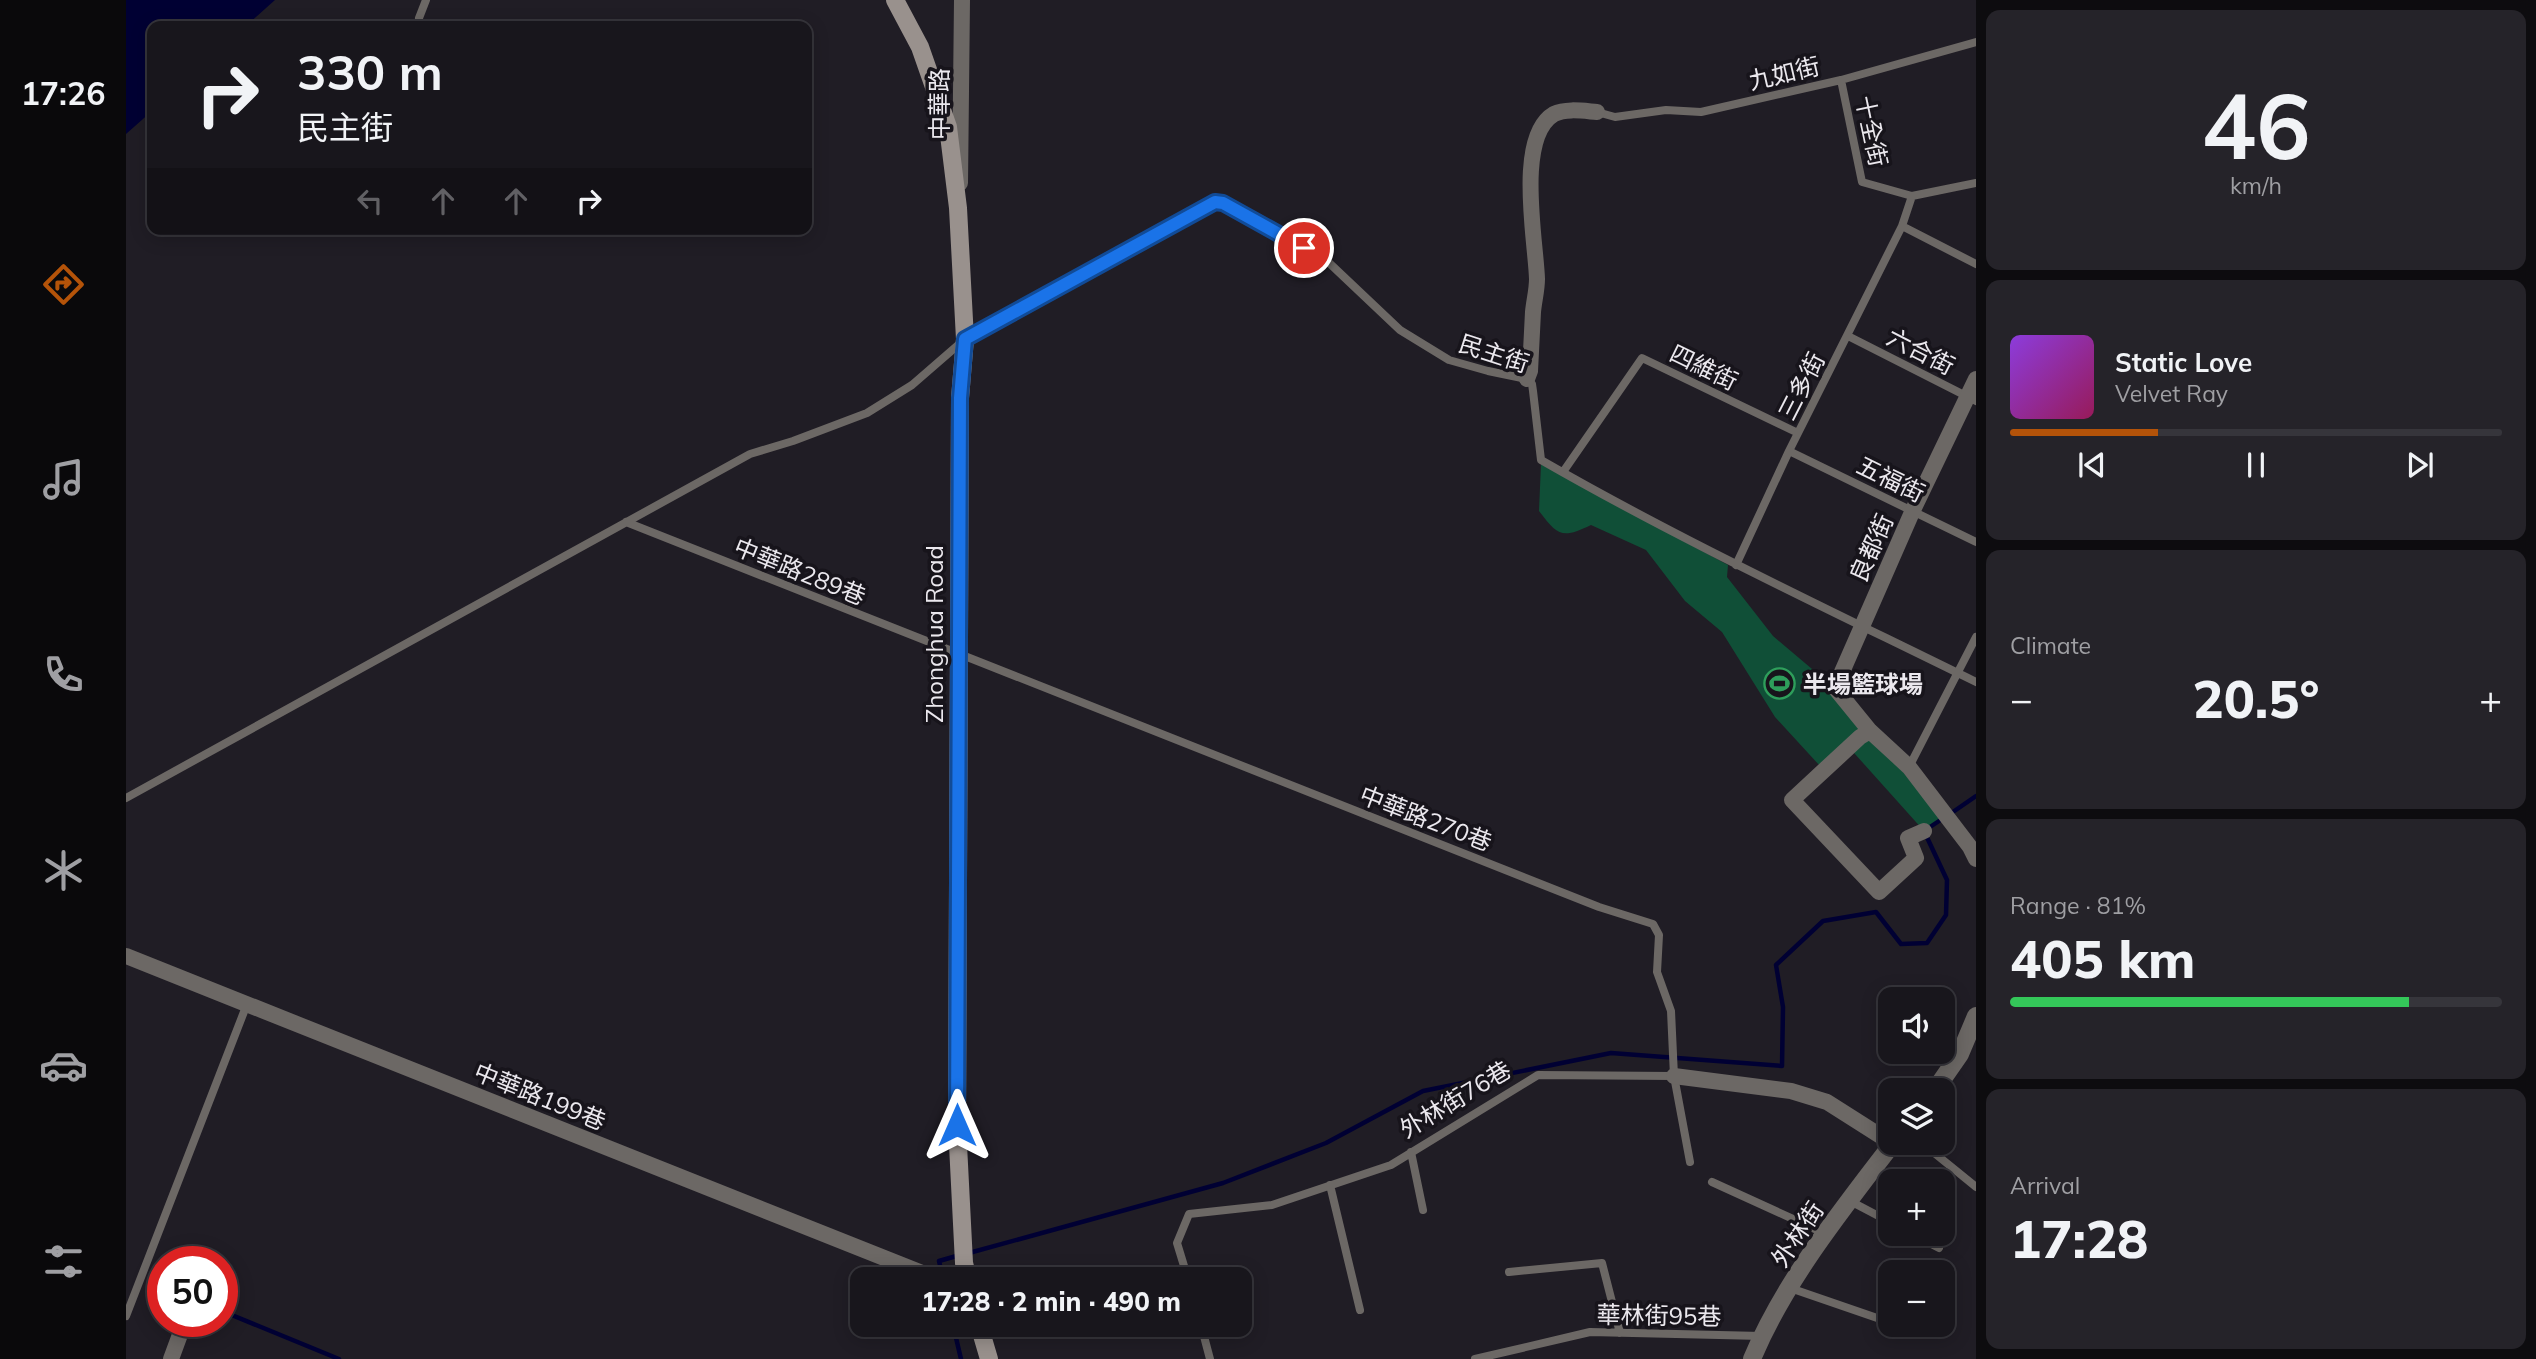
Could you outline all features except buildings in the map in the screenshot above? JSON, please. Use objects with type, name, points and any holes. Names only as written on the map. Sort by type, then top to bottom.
[{"type":"main road","name":"Zhonghua Road","points":[[895,0],[920,47],[948,127],[958,208],[965,339],[960,398],[957,1125],[965,1267]]},
{"type":"main road","points":[[983,1337],[989,1359]]},
{"type":"street","name":"中華路","points":[[958,208],[962,0]]},
{"type":"street","points":[[1527,379],[1530,371],[1537,286],[1529,182],[1532,158],[1538,136],[1547,120],[1555,114],[1597,112]]},
{"type":"street","name":"良都街","points":[[1976,379],[1972,399],[1913,510],[1835,688],[1870,731],[1909,767],[1976,859]]},
{"type":"street","points":[[1870,731],[1860,737],[1792,800],[1879,892],[1916,858],[1908,838],[1924,831]]},
{"type":"street","name":"中華路199巷","points":[[126,956],[907,1267]]},
{"type":"street","points":[[1943,1078],[1960,1054],[1976,1016]]},
{"type":"street","name":"外林街76巷","points":[[1674,1076],[1791,1091],[1827,1102],[1878,1134]]},
{"type":"street","name":"外林街","points":[[1758,1357],[1762,1336],[1790,1288],[1883,1155]]},
{"type":"street","points":[[171,1359],[179,1337]]},
{"type":"lane","points":[[419,18],[426,0]]},
{"type":"lane","name":"九如街","points":[[1597,112],[1615,117],[1665,110],[1701,112],[1841,80],[1976,42]]},
{"type":"lane","name":"十全街","points":[[1841,80],[1862,182],[1912,195]]},
{"type":"lane","points":[[1912,195],[1976,183]]},
{"type":"lane","name":"三多街","points":[[1736,565],[1789,451],[1902,226],[1912,195]]},
{"type":"lane","name":"民主街","points":[[965,339],[1215,202],[1223,203],[1325,260],[1400,330],[1449,360],[1527,379],[1532,384],[1541,460],[1616,503],[1736,565],[1976,682]]},
{"type":"lane","points":[[1902,226],[1976,264]]},
{"type":"lane","name":"六合街","points":[[1848,336],[1972,399]]},
{"type":"lane","points":[[126,798],[750,454],[867,413],[912,385],[965,339]]},
{"type":"lane","name":"四維街","points":[[1563,472],[1642,358],[1798,433]]},
{"type":"lane","name":"五福街","points":[[1789,451],[1976,542]]},
{"type":"lane","name":"中華路289巷","points":[[626,522],[959,655]]},
{"type":"lane","points":[[1909,767],[1976,637]]},
{"type":"lane","name":"中華路270巷","points":[[959,655],[1599,907],[1653,924],[1659,935],[1657,972],[1671,1011],[1674,1076],[1690,1162]]},
{"type":"lane","points":[[126,1316],[247,1004]]},
{"type":"lane","name":"外林街76巷","points":[[1184,1267],[1177,1243],[1189,1214],[1272,1205],[1391,1165],[1538,1075],[1674,1076]]},
{"type":"lane","points":[[1411,1152],[1423,1210]]},
{"type":"lane","points":[[1937,1155],[1976,1187]]},
{"type":"lane","points":[[1712,1182],[1826,1234]]},
{"type":"lane","points":[[1330,1185],[1360,1310]]},
{"type":"lane","points":[[1850,1201],[1878,1216]]},
{"type":"lane","points":[[1936,1246],[1940,1248]]},
{"type":"lane","points":[[1509,1272],[1602,1263],[1620,1333]]},
{"type":"lane","points":[[1790,1288],[1878,1319]]},
{"type":"lane","name":"華林街95巷","points":[[1475,1359],[1590,1332],[1762,1336]]},
{"type":"lane","points":[[1204,1337],[1210,1359]]},
{"type":"green space","points":[[1541,464],[1728,565],[1727,577],[1773,636],[1831,685],[1942,819],[1924,831],[1846,744],[1820,766],[1775,717],[1722,632],[1685,601],[1646,550],[1591,525],[1567,533],[1561,533],[1551,526],[1539,511]]},
{"type":"shaded area","points":[[126,0],[275,0],[252,21],[147,21],[147,115],[126,134]]},
{"type":"waterway","points":[[1950,814],[1976,796]]},
{"type":"waterway","points":[[969,1253],[1223,1183],[1326,1143],[1423,1091],[1611,1053],[1782,1066],[1783,1007],[1776,965],[1823,921],[1876,912],[1901,944],[1927,943],[1946,915],[1947,880],[1924,831],[1942,819]]},
{"type":"waterway","points":[[940,1267],[939,1261],[960,1255]]},
{"type":"waterway","points":[[238,1318],[339,1359]]},
{"type":"waterway","points":[[956,1337],[961,1359]]},
{"type":"place","name":"半場籃球場","points":[[1780,684]]},
{"type":"route","points":[[957,1125],[960,398],[965,339],[1215,202],[1223,203],[1304,248]]}]
